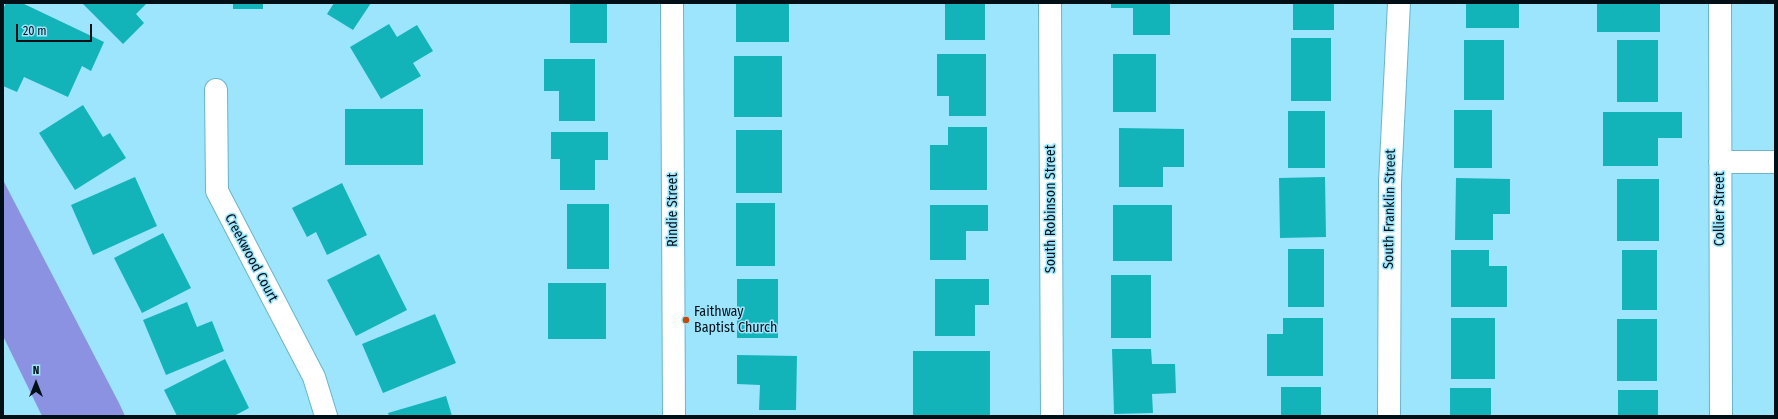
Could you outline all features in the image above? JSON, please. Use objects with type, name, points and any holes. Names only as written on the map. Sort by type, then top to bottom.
[{"type":"street","name":"Rindie Street","points":[[672,3],[674,416]]},
{"type":"street","name":"South Robinson Street","points":[[1050,3],[1052,416]]},
{"type":"street","name":"South Franklin Street","points":[[1389,416],[1390,182],[1399,3]]},
{"type":"street","name":"Collier Street","points":[[1720,3],[1721,416]]},
{"type":"street","name":"Creekwood Court","points":[[216,90],[217,191],[314,378],[326,416]]},
{"type":"street","points":[[1720,162],[1775,162]]},
{"type":"water","points":[[3,180],[125,416],[42,416],[3,336]]},
{"type":"building","points":[[6,3],[22,3],[104,42],[91,71],[82,66],[68,97],[24,77],[17,92],[3,86],[3,9]]},
{"type":"building","points":[[82,3],[147,3],[136,14],[144,23],[123,44]]},
{"type":"building","points":[[233,3],[263,3],[263,9],[233,9]]},
{"type":"building","points":[[334,3],[371,3],[353,30],[327,14]]},
{"type":"building","points":[[570,3],[607,3],[607,43],[570,43]]},
{"type":"building","points":[[736,3],[789,3],[789,42],[736,42]]},
{"type":"building","points":[[945,3],[985,3],[985,40],[945,40]]},
{"type":"building","points":[[1111,3],[1170,3],[1170,35],[1133,35],[1133,8],[1111,8]]},
{"type":"building","points":[[1293,3],[1334,3],[1334,30],[1293,30]]},
{"type":"building","points":[[1466,3],[1519,3],[1519,28],[1466,28]]},
{"type":"building","points":[[1597,3],[1660,3],[1660,32],[1597,32]]},
{"type":"building","points":[[389,24],[397,37],[417,25],[433,51],[413,63],[421,76],[381,99],[350,47]]},
{"type":"building","points":[[1291,38],[1331,38],[1331,101],[1291,101]]},
{"type":"building","points":[[1464,40],[1504,40],[1504,100],[1464,100]]},
{"type":"building","points":[[1617,40],[1658,40],[1658,102],[1617,102]]},
{"type":"building","points":[[937,54],[986,54],[986,116],[949,116],[949,96],[937,96]]},
{"type":"building","points":[[1113,54],[1156,54],[1156,112],[1113,112]]},
{"type":"building","points":[[734,56],[782,56],[782,117],[734,117]]},
{"type":"building","points":[[544,59],[595,59],[595,121],[559,121],[559,91],[544,91]]},
{"type":"building","points":[[83,105],[103,137],[110,133],[126,158],[75,190],[39,133]]},
{"type":"building","points":[[345,109],[423,109],[423,165],[345,165]]},
{"type":"building","points":[[1454,110],[1492,110],[1492,168],[1454,168]]},
{"type":"building","points":[[1288,111],[1325,111],[1325,168],[1288,168]]},
{"type":"building","points":[[1603,112],[1682,112],[1682,138],[1658,138],[1658,166],[1603,166]]},
{"type":"building","points":[[948,127],[987,127],[987,190],[930,190],[930,145],[948,145]]},
{"type":"building","points":[[1119,128],[1184,129],[1184,167],[1163,167],[1163,187],[1119,187]]},
{"type":"building","points":[[736,130],[782,130],[782,193],[736,193]]},
{"type":"building","points":[[551,132],[608,132],[608,160],[595,160],[595,190],[560,190],[560,159],[551,159]]},
{"type":"building","points":[[135,177],[157,226],[93,255],[71,205]]},
{"type":"building","points":[[1325,177],[1326,237],[1280,238],[1279,178]]},
{"type":"building","points":[[1456,178],[1510,179],[1510,214],[1493,214],[1493,240],[1455,240]]},
{"type":"building","points":[[1617,179],[1659,179],[1659,241],[1617,241]]},
{"type":"building","points":[[342,183],[367,235],[327,255],[316,232],[307,237],[292,208]]},
{"type":"building","points":[[736,203],[775,203],[775,266],[736,266]]},
{"type":"building","points":[[567,204],[609,204],[609,269],[567,269]]},
{"type":"building","points":[[930,205],[988,205],[988,231],[966,231],[966,260],[930,260]]},
{"type":"building","points":[[1113,205],[1172,205],[1172,261],[1113,261]]},
{"type":"building","points":[[163,233],[191,288],[142,313],[114,258]]},
{"type":"building","points":[[1288,249],[1324,249],[1324,307],[1288,307]]},
{"type":"building","points":[[1451,250],[1489,250],[1489,266],[1507,266],[1507,307],[1451,307]]},
{"type":"building","points":[[1622,250],[1657,250],[1657,310],[1622,310]]},
{"type":"building","points":[[379,254],[407,310],[356,336],[327,280]]},
{"type":"building","points":[[1111,275],[1151,275],[1151,338],[1111,338]]},
{"type":"building","points":[[737,279],[778,279],[778,338],[737,338]]},
{"type":"building","points":[[935,279],[989,279],[989,305],[975,305],[975,336],[935,336]]},
{"type":"building","points":[[548,283],[606,283],[606,339],[548,339]]},
{"type":"building","points":[[187,302],[197,327],[212,321],[224,351],[166,375],[143,320]]},
{"type":"building","points":[[435,314],[456,363],[383,393],[362,344]]},
{"type":"building","points":[[1283,318],[1323,318],[1323,376],[1267,376],[1267,334],[1283,334]]},
{"type":"building","points":[[1451,318],[1495,318],[1495,379],[1451,379]]},
{"type":"building","points":[[1617,319],[1657,319],[1657,381],[1617,381]]},
{"type":"building","points":[[1112,349],[1151,349],[1152,364],[1175,364],[1176,393],[1152,394],[1153,413],[1114,414]]},
{"type":"building","points":[[913,351],[990,351],[990,415],[913,415]]},
{"type":"building","points":[[737,355],[797,356],[796,410],[759,410],[760,385],[737,384]]},
{"type":"building","points":[[225,359],[249,408],[234,416],[177,416],[164,390]]},
{"type":"building","points":[[1281,387],[1321,387],[1321,416],[1281,416]]},
{"type":"building","points":[[1450,388],[1491,388],[1491,416],[1450,416]]},
{"type":"building","points":[[1618,390],[1658,390],[1658,416],[1618,416]]},
{"type":"building","points":[[446,396],[452,416],[389,416],[388,413]]},
{"type":"place","name":"Faithway Baptist Church","points":[[686,320]]}]
